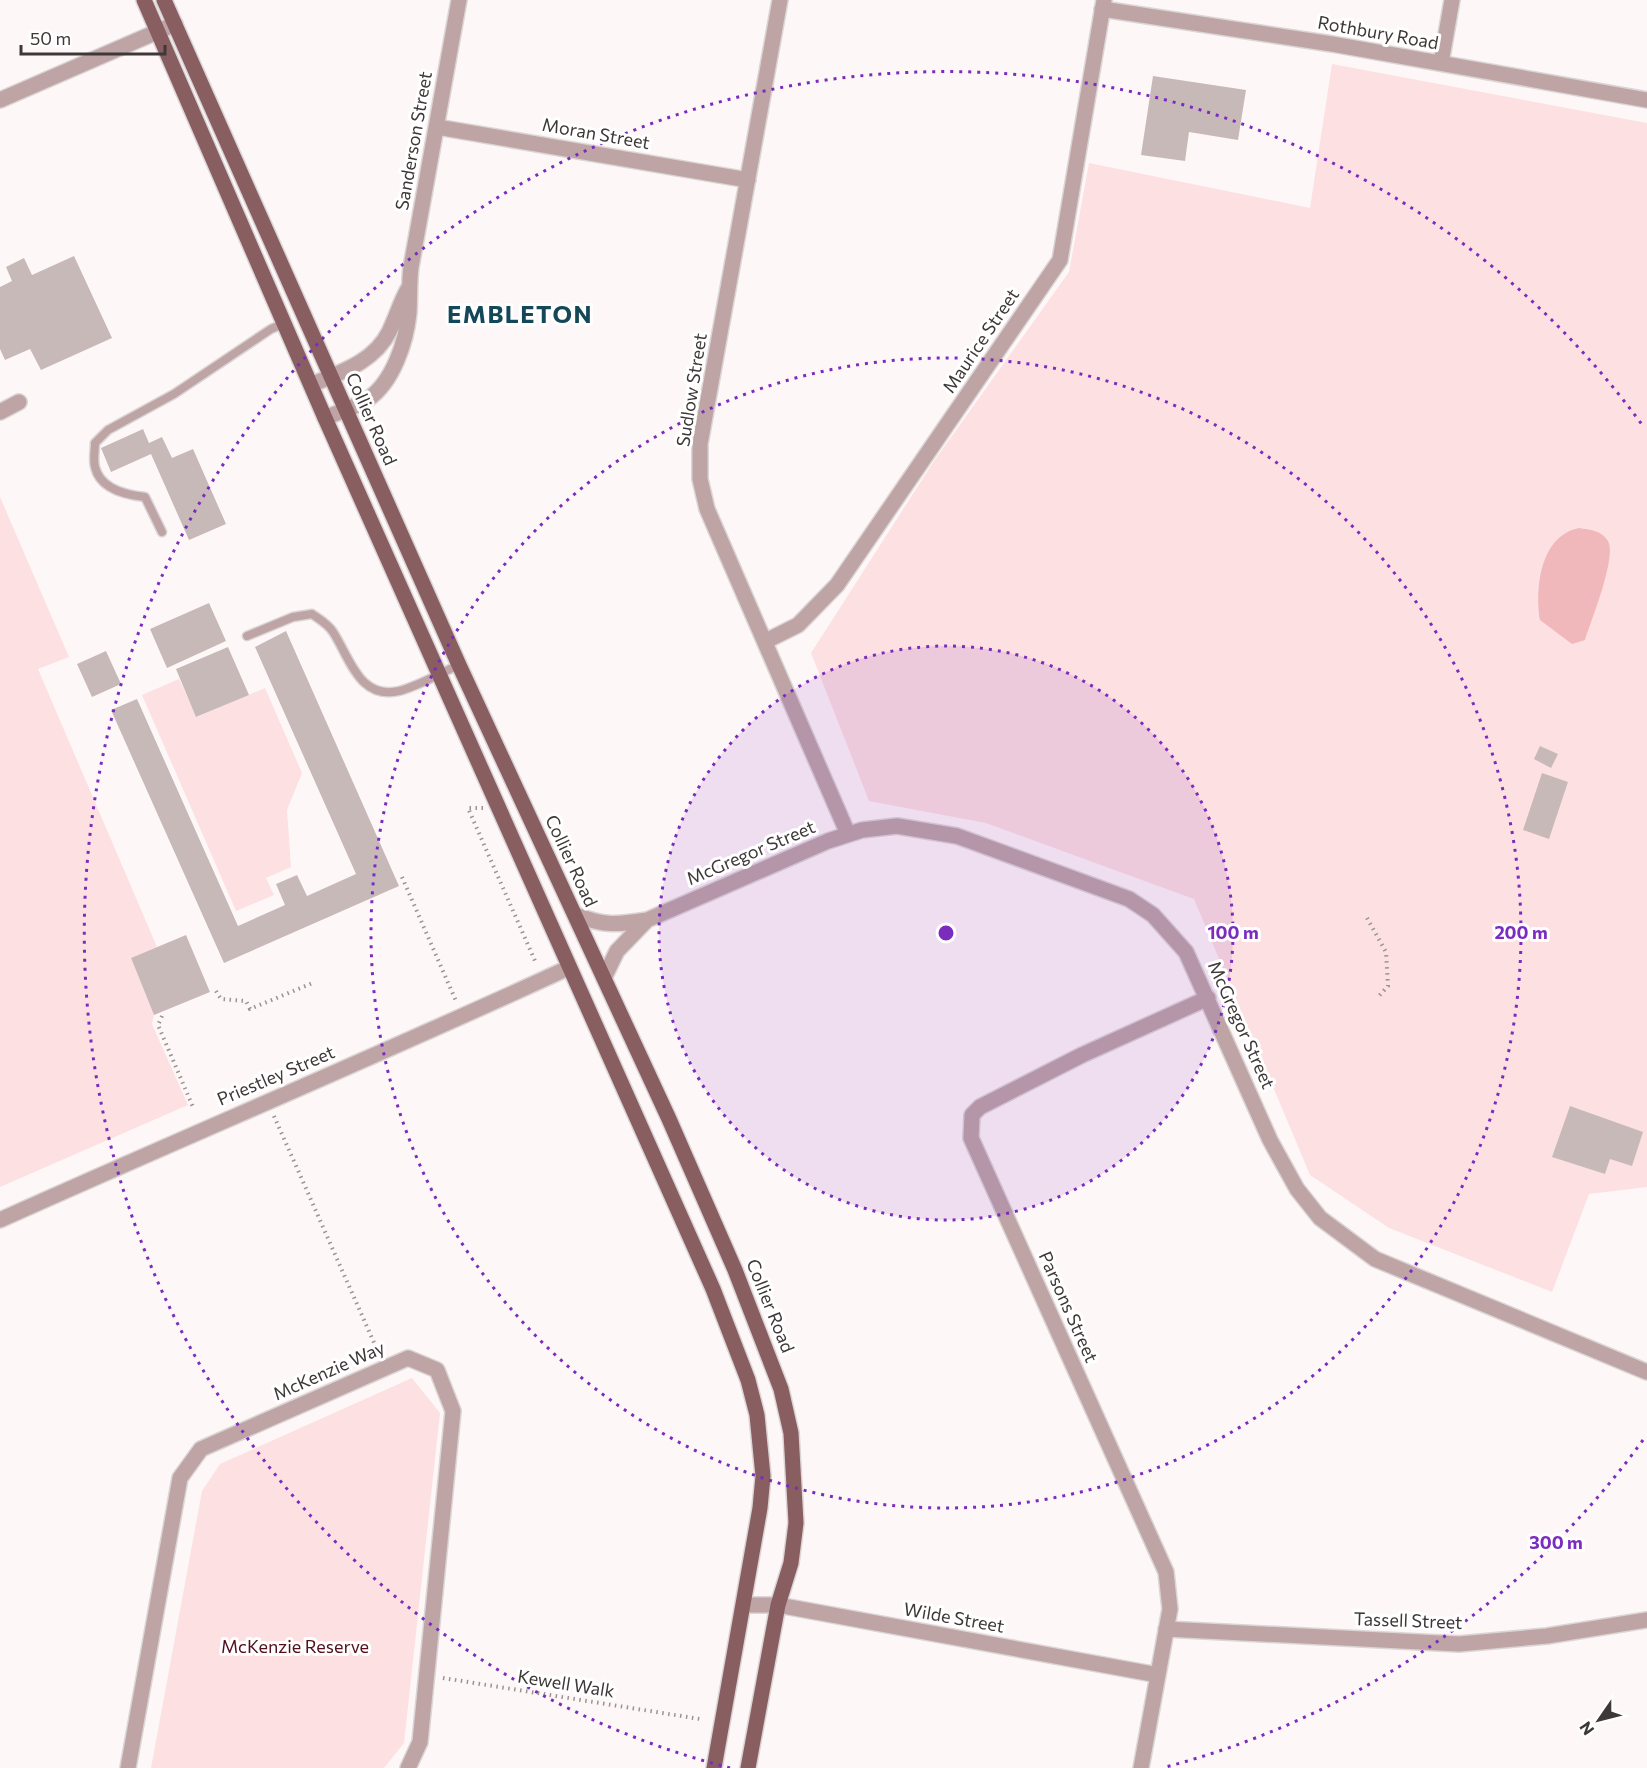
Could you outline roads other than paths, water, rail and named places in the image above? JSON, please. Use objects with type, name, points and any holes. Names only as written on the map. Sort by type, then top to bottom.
[{"type":"main road","points":[[144,0],[325,418],[440,673],[568,968],[713,1289],[748,1380],[758,1415],[763,1476],[744,1605],[714,1768]]},
{"type":"main road","name":"Collier Road","points":[[164,0],[459,665],[576,915],[763,1337],[791,1433],[796,1523],[791,1563],[778,1605],[748,1768]]},
{"type":"street","name":"Sanderson Street","points":[[325,418],[369,399],[382,385],[395,364],[409,313],[408,289],[459,0]]},
{"type":"street","name":"Sudlow Street","points":[[780,0],[700,444],[700,479],[707,509],[848,834]]},
{"type":"street","points":[[1441,63],[1452,0]]},
{"type":"street","name":"Rothbury Road","points":[[1103,5],[1647,100]]},
{"type":"street","name":"Maurice Street","points":[[766,641],[798,625],[837,585],[1060,260],[1103,5]]},
{"type":"street","points":[[0,100],[175,24]]},
{"type":"street","name":"Moran Street","points":[[437,127],[748,180]]},
{"type":"street","name":"Sanderson Street","points":[[311,385],[376,353],[408,289]]},
{"type":"street","points":[[0,412],[19,402]]},
{"type":"street","name":"McGregor Street","points":[[576,915],[600,924],[618,925],[646,920],[848,834],[897,826],[925,828],[957,836],[1129,899],[1153,915],[1171,932],[1186,952],[1270,1140],[1297,1189],[1320,1218],[1375,1259],[1647,1372]]},
{"type":"street","name":"McGregor Street","points":[[604,978],[617,951],[646,920]]},
{"type":"street","name":"Priestley Street","points":[[0,1220],[267,1101],[464,1018],[568,968]]},
{"type":"street","name":"Parsons Street","points":[[1141,1768],[1170,1609],[1166,1572],[972,1138],[972,1115],[980,1107],[1082,1055],[1208,998]]},
{"type":"street","name":"McKenzie Way","points":[[128,1768],[180,1478],[201,1449],[408,1358],[437,1370],[453,1411],[420,1743],[408,1768]]},
{"type":"street","name":"Wilde Street","points":[[744,1605],[778,1605],[1158,1675]]},
{"type":"street","name":"Tassell Street","points":[[1166,1629],[1459,1644],[1547,1636],[1647,1620]]},
{"type":"lane","points":[[162,532],[145,497],[124,495],[104,482],[95,468],[95,443],[108,430],[174,394],[271,329],[285,323]]},
{"type":"lane","points":[[247,636],[293,617],[312,614],[332,629],[354,670],[370,688],[382,693],[401,690],[459,665]]},
{"type":"district","name":"EMBLETON","points":[[520,315]]},
{"type":"park label","name":"McKenzie Reserve","points":[[295,1647]]}]
